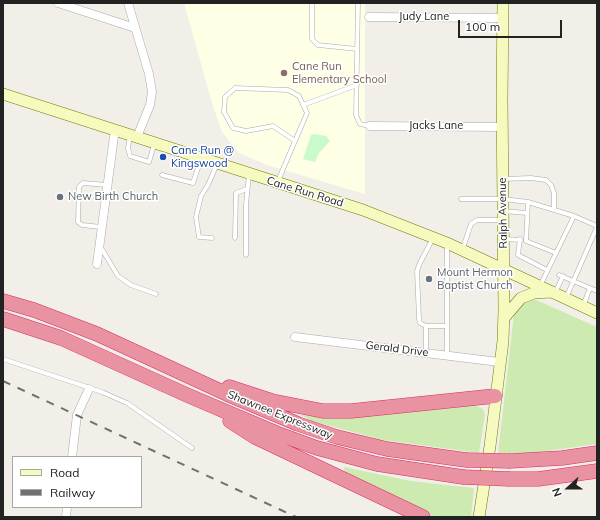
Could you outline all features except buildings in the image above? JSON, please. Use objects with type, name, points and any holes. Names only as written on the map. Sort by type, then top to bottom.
[{"type":"highway","name":"Shawnee Expressway","points":[[3,301],[34,310],[81,327],[178,370],[260,409],[337,437],[387,449],[466,460],[510,461],[562,458],[597,453]]},
{"type":"highway","name":"Shawnee Expressway","points":[[3,319],[61,338],[187,395],[276,433],[352,458],[377,464],[463,477],[509,479],[556,477],[597,471]]},
{"type":"highway","points":[[178,370],[272,401],[323,411],[351,410],[495,396]]},
{"type":"highway","points":[[187,395],[255,437],[423,517]]},
{"type":"highway","points":[[556,477],[597,479]]},
{"type":"main road","name":"Ralph Avenue","points":[[479,517],[490,446],[504,318],[505,271],[502,127],[503,3]]},
{"type":"main road","name":"Cane Run Road","points":[[3,94],[363,210],[447,243],[597,313]]},
{"type":"main road","points":[[504,318],[510,309],[521,298],[534,293],[553,293]]},
{"type":"street","points":[[58,3],[135,28]]},
{"type":"street","points":[[128,3],[149,74],[152,92],[150,105],[134,136]]},
{"type":"street","name":"Judy Lane","points":[[369,17],[502,18]]},
{"type":"street","name":"Jacks Lane","points":[[370,126],[502,127]]},
{"type":"street","points":[[97,264],[115,130]]},
{"type":"street","name":"Gerald Drive","points":[[295,337],[500,362]]},
{"type":"street","points":[[72,456],[77,416],[89,388]]},
{"type":"lane","points":[[312,3],[312,38],[318,45],[357,49]]},
{"type":"lane","points":[[358,3],[356,115],[360,124],[370,126]]},
{"type":"lane","points":[[303,105],[357,85]]},
{"type":"lane","points":[[277,183],[295,142],[307,113],[299,96],[288,90],[235,88],[225,97],[224,112],[233,128],[246,131],[273,126],[295,142]]},
{"type":"lane","points":[[134,136],[128,148],[130,156],[149,162],[154,143]]},
{"type":"lane","points":[[162,175],[192,183],[201,159]]},
{"type":"lane","points":[[212,238],[199,237],[196,217],[201,196],[208,185],[217,164]]},
{"type":"lane","points":[[246,255],[247,189],[249,174]]},
{"type":"lane","points":[[503,179],[531,178],[546,180],[551,185],[554,193],[554,209]]},
{"type":"lane","points":[[101,227],[82,225],[78,222],[79,187],[83,183],[107,185]]},
{"type":"lane","points":[[235,238],[236,193],[247,189]]},
{"type":"lane","points":[[461,199],[503,199],[528,202],[554,209],[597,226],[566,299]]},
{"type":"lane","points":[[526,240],[528,202]]},
{"type":"lane","points":[[462,250],[471,224],[476,220],[527,212]]},
{"type":"lane","points":[[540,287],[574,216]]},
{"type":"lane","points":[[433,238],[420,263],[418,271],[418,319],[420,323],[426,326],[447,326]]},
{"type":"lane","points":[[504,239],[526,240],[556,253]]},
{"type":"lane","points":[[520,239],[518,255],[547,270]]},
{"type":"lane","points":[[447,243],[447,355]]},
{"type":"lane","points":[[99,244],[118,276],[131,285],[156,294]]},
{"type":"lane","points":[[553,293],[561,276],[597,291]]},
{"type":"lane","points":[[583,307],[590,288]]},
{"type":"lane","points":[[426,326],[426,352]]},
{"type":"lane","points":[[3,359],[89,388],[127,403],[192,448]]},
{"type":"shaded area","name":"Cane Run Elementary School","points":[[184,3],[365,3],[365,194],[267,165],[239,153],[222,132],[212,103]]},
{"type":"green space","points":[[311,135],[326,136],[330,141],[319,153],[315,162],[303,159]]},
{"type":"green space","points":[[534,299],[597,327],[597,444],[532,453],[498,453],[514,314],[521,303]]},
{"type":"green space","points":[[474,405],[483,409],[485,415],[479,453],[383,440],[312,421],[301,415],[323,416]]},
{"type":"green space","points":[[344,467],[411,481],[474,488],[471,517],[435,517],[345,474]]},
{"type":"railway","points":[[3,381],[296,517]]},
{"type":"place","name":"Cane Run Elementary School","points":[[284,73]]},
{"type":"place","name":"Cane Run @ Kingswood","points":[[163,157]]},
{"type":"place","name":"New Birth Church","points":[[60,197]]},
{"type":"place","name":"Mount Hermon Baptist Church","points":[[429,279]]}]
